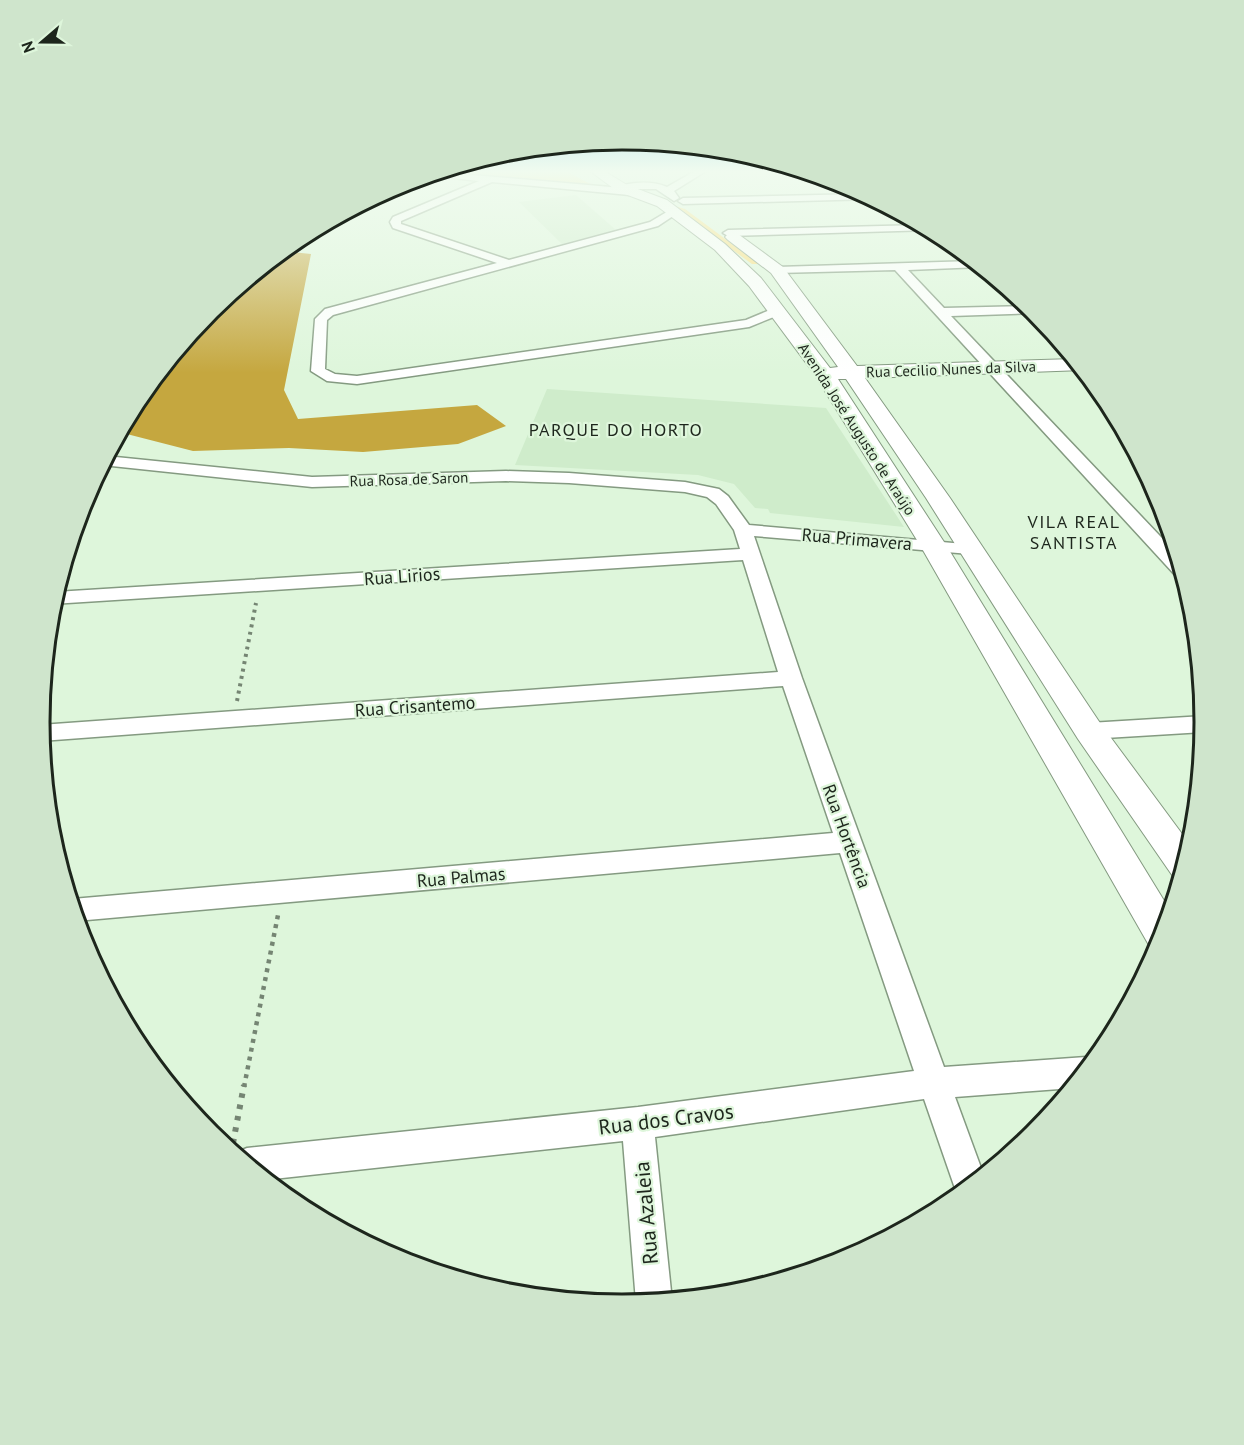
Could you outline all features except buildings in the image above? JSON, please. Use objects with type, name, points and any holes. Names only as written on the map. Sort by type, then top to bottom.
[{"type":"street","points":[[434,238],[508,263]]},
{"type":"street","points":[[600,238],[329,312],[321,319],[318,371],[332,378],[357,380],[749,323],[777,311]]},
{"type":"street","name":"Avenida José Augusto de Araújo","points":[[707,238],[744,270],[789,328],[835,373],[938,498],[1089,730],[1178,856]]},
{"type":"street","name":"Avenida José Augusto de Araújo","points":[[735,238],[777,270],[812,315],[835,373],[933,545],[1158,924]]},
{"type":"street","points":[[777,270],[966,264]]},
{"type":"street","points":[[899,267],[1170,558]]},
{"type":"street","points":[[939,312],[1019,310]]},
{"type":"street","points":[[749,323],[789,328]]},
{"type":"street","name":"Rua Cecilio Nunes da Silva","points":[[835,373],[1069,365]]},
{"type":"street","name":"Rua Rosa de Saron","points":[[113,462],[312,482],[506,476],[569,478],[685,487],[713,494]]},
{"type":"street","name":"Rua Hortência","points":[[713,494],[722,500],[747,542],[791,678],[967,1180]]},
{"type":"street","name":"Rua Primavera","points":[[747,542],[933,545],[970,549]]},
{"type":"street","name":"Rua Lirios","points":[[64,597],[260,585],[747,542]]},
{"type":"street","name":"Rua Crisantemo","points":[[50,732],[791,678]]},
{"type":"street","points":[[1089,730],[1194,725]]},
{"type":"street","name":"Rua Palmas","points":[[81,909],[849,842]]},
{"type":"street","name":"Rua dos Cravos","points":[[258,1164],[638,1124],[935,1083],[1074,1073]]},
{"type":"street","name":"Rua Azaleia","points":[[638,1124],[653,1294]]},
{"type":"path","points":[[233,720],[260,585]]},
{"type":"path","points":[[233,1142],[282,893]]},
{"type":"shaded area","points":[[556,238],[583,238],[562,244]]},
{"type":"shaded area","points":[[717,238],[725,238],[759,264],[752,264]]},
{"type":"shaded area","points":[[295,252],[311,254],[284,390],[298,419],[477,405],[506,426],[458,444],[363,452],[289,448],[193,451],[127,434],[146,404],[192,345],[245,292]]},
{"type":"shaded area","points":[[547,389],[826,408],[904,527],[770,513],[768,509],[755,508],[734,484],[698,475],[515,465]]},
{"type":"district","name":"PARQUE DO HORTO","points":[[616,429]]},
{"type":"district","name":"VILA REAL SANTISTA","points":[[1074,531]]}]
